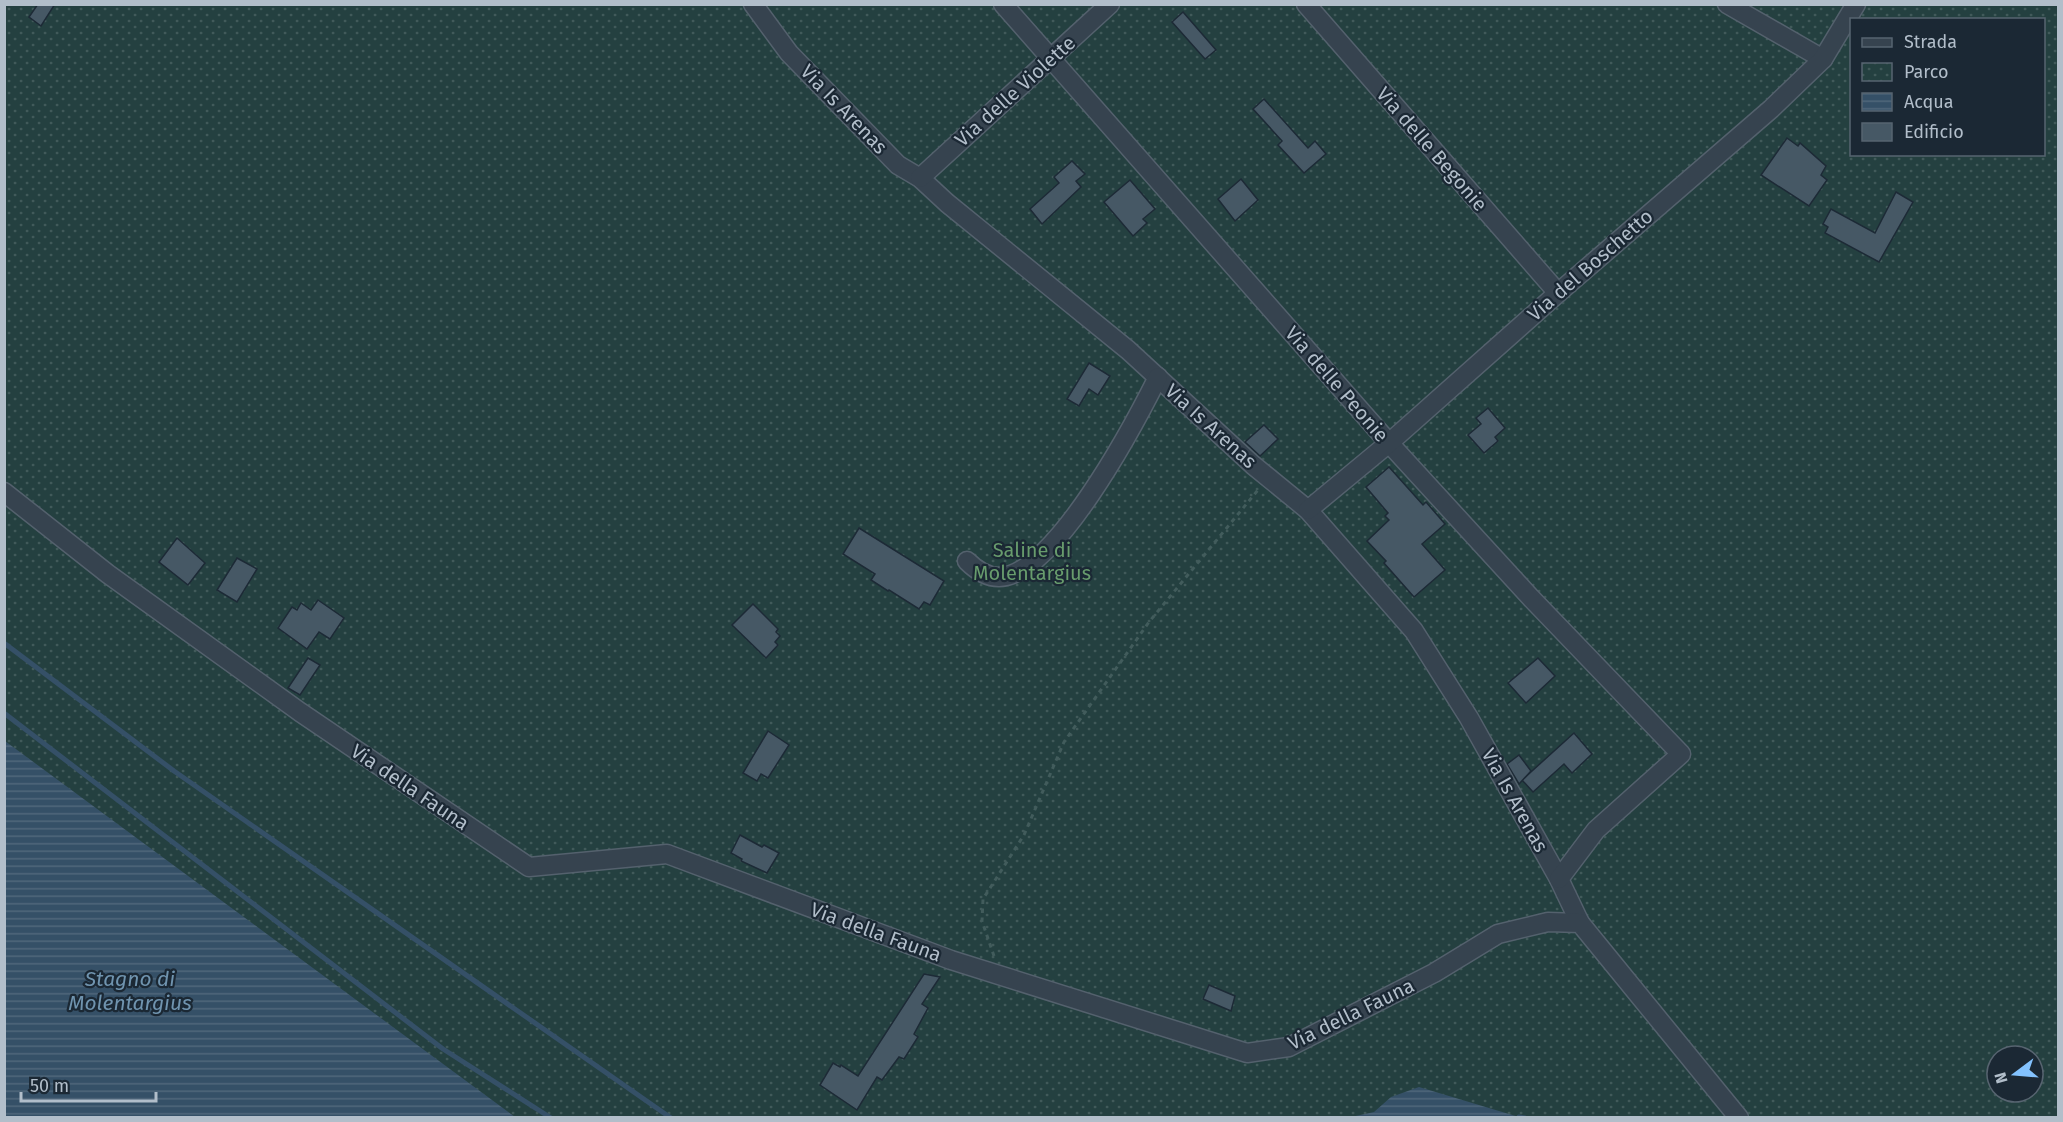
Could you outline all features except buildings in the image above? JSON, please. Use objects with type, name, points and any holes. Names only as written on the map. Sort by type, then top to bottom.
[{"type":"street","name":"Via Is Arenas","points":[[753,4],[789,53],[898,165],[920,178],[947,203],[1128,350],[1269,478],[1308,510],[1414,631],[1469,718],[1559,879],[1580,923]]},
{"type":"street","name":"Via delle Peonie","points":[[1003,4],[1389,443],[1531,598],[1681,754],[1596,830],[1559,879]]},
{"type":"street","name":"Via delle Violette","points":[[920,178],[1110,4]]},
{"type":"street","name":"Via delle Begonie","points":[[1306,4],[1558,292]]},
{"type":"street","points":[[1727,4],[1823,59]]},
{"type":"street","name":"Via del Boschetto","points":[[1308,510],[1389,443],[1558,292],[1771,109],[1823,59],[1856,4]]},
{"type":"street","points":[[967,561],[978,571],[999,577],[1020,572],[1041,556],[1063,532],[1095,486],[1135,424],[1158,377]]},
{"type":"street","name":"Via della Fauna","points":[[4,492],[108,574],[300,712],[529,867],[667,855],[951,960],[1247,1053],[1289,1047],[1434,973],[1498,934],[1548,922],[1580,923]]},
{"type":"street","points":[[1580,923],[1739,1118]]},
{"type":"path","points":[[988,972],[994,954],[982,921],[983,899],[1024,835],[1064,742],[1149,622],[1269,478]]},
{"type":"green space","name":"Saline di Molentargius","points":[[5,5],[2058,5],[2058,1117],[5,1118]]},
{"type":"water","name":"Stagno di Molentargius","points":[[5,741],[515,1117],[5,1117]]},
{"type":"water","points":[[1419,1087],[1519,1117],[1351,1117],[1374,1112],[1391,1097]]},
{"type":"waterway","points":[[4,643],[174,771],[671,1118]]},
{"type":"waterway","points":[[4,713],[443,1049],[551,1118]]},
{"type":"waterway","points":[[1519,1117],[1525,1118]]}]
